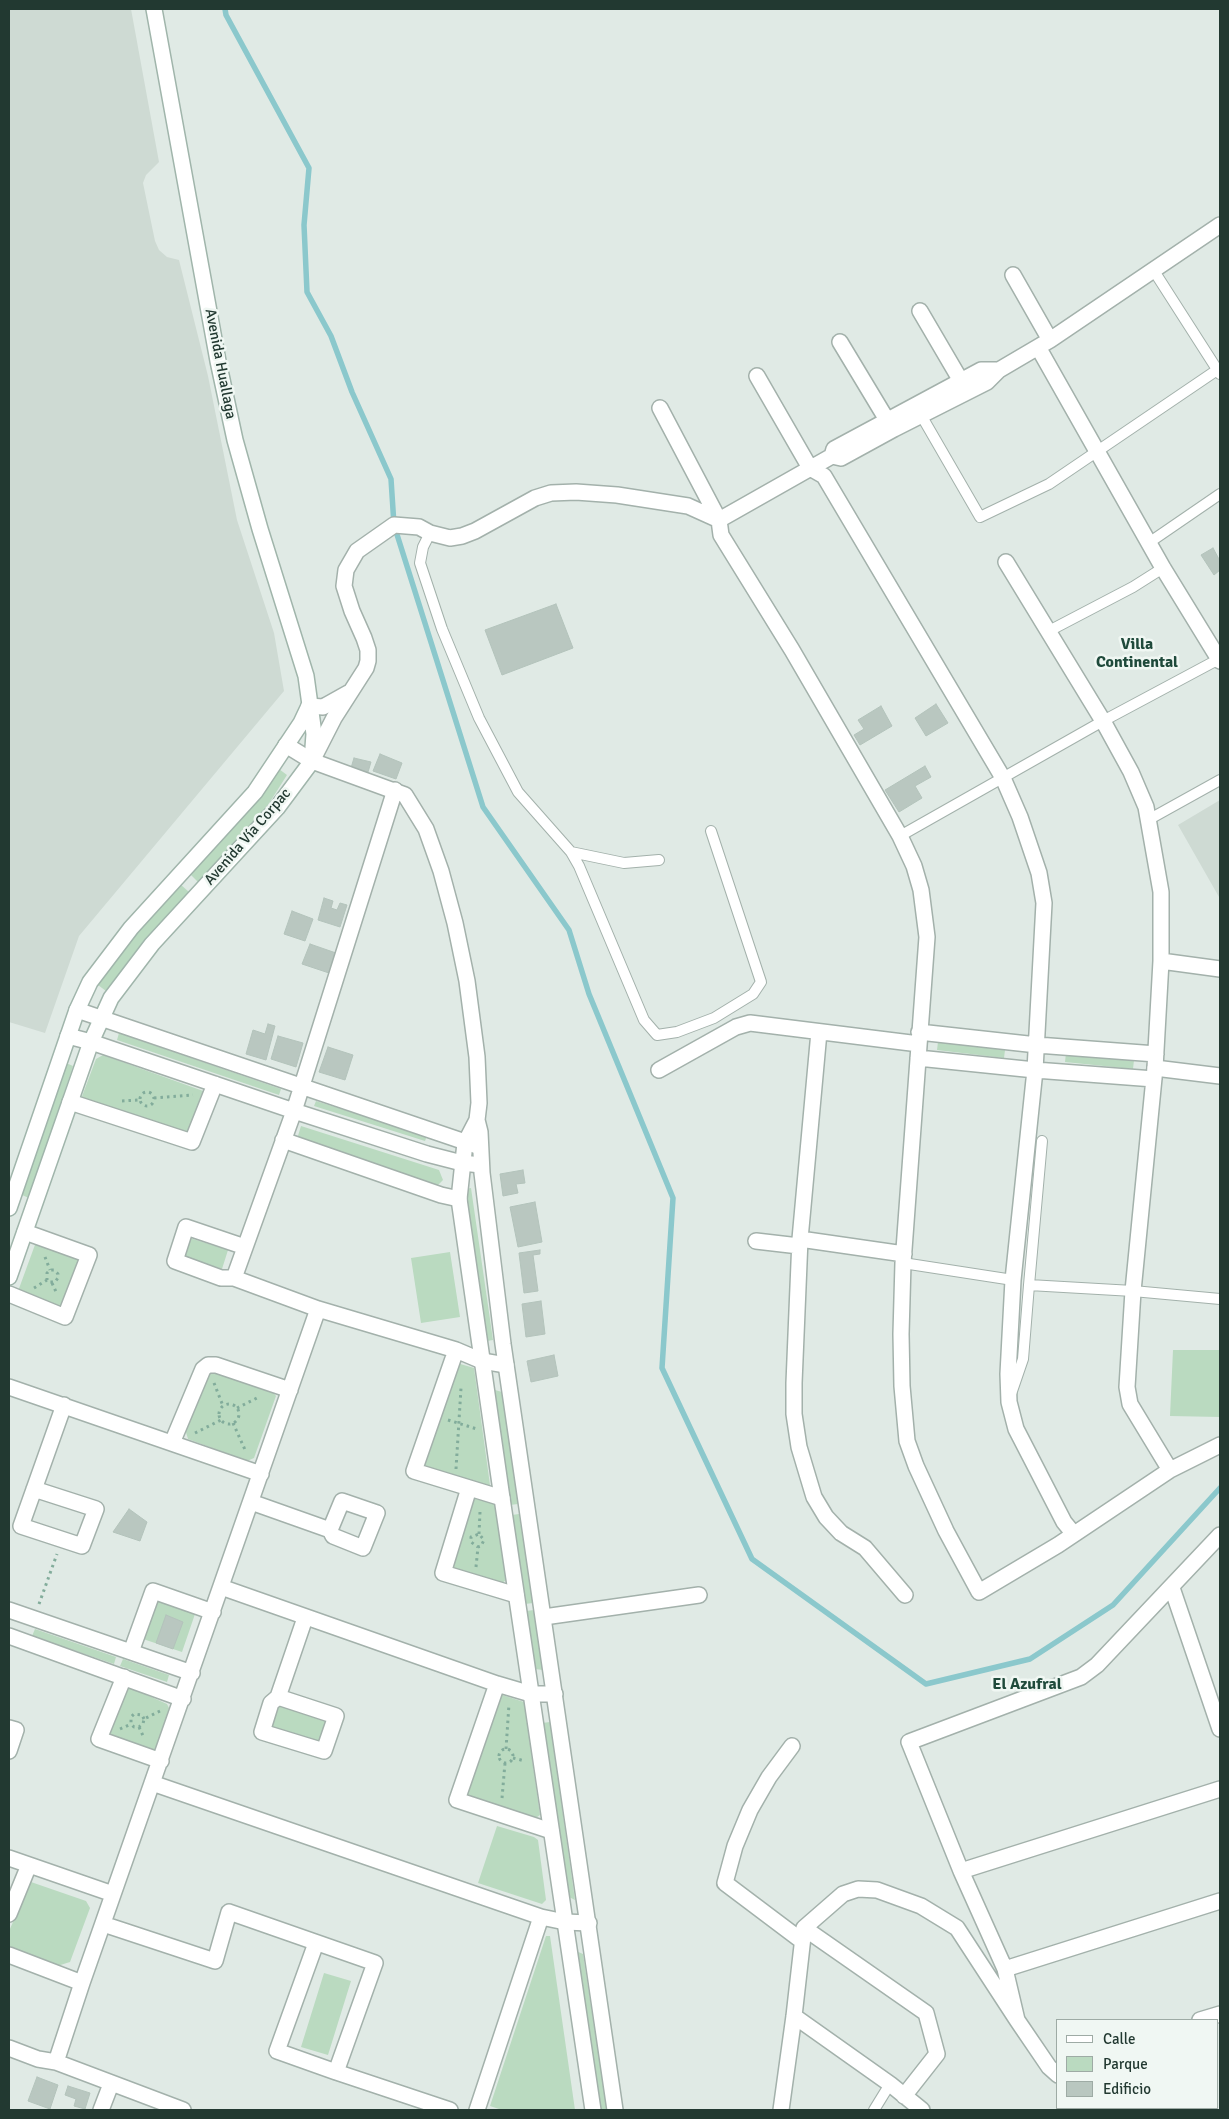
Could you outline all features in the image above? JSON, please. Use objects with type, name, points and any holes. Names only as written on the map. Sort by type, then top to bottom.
[{"type":"street","name":"Avenida Huallaga","points":[[155,11],[218,361],[235,440],[260,529],[306,676],[309,706]]},
{"type":"street","points":[[719,520],[832,456],[841,458],[987,382],[999,370],[1044,344],[1154,271],[1220,224]]},
{"type":"street","points":[[1013,275],[1044,344],[1097,451],[1163,568],[1216,642],[1220,660]]},
{"type":"street","points":[[920,311],[961,381]]},
{"type":"street","points":[[840,342],[887,420]]},
{"type":"street","points":[[832,456],[834,448],[981,370],[999,370]]},
{"type":"street","points":[[757,376],[810,468],[824,476],[1003,778],[1040,873],[1044,903],[1037,1045],[1013,1280],[1008,1349],[1009,1400],[1012,1416],[1022,1445],[1064,1522],[1073,1533]]},
{"type":"street","points":[[660,408],[719,520],[721,535],[792,650],[900,836],[914,866],[925,912],[927,938],[904,1259],[902,1377],[907,1441],[928,1495],[979,1592],[1058,1545],[1073,1533],[1170,1470],[1220,1445]]},
{"type":"street","name":"Avenida Vía Corpac","points":[[9,1277],[90,1042],[111,998],[152,944],[277,808],[312,761],[334,718],[366,668],[368,650],[344,586],[346,570],[357,551],[394,525],[419,527],[430,533],[450,538],[462,536],[535,498],[551,493],[576,492],[617,495],[688,506],[719,520]]},
{"type":"street","points":[[1006,562],[1103,722],[1131,772],[1146,807],[1162,892],[1161,961],[1155,1067],[1132,1291],[1127,1387],[1130,1404],[1170,1470]]},
{"type":"street","points":[[312,761],[314,734],[309,706],[323,707],[351,692]]},
{"type":"street","name":"Avenida Vía Corpac","points":[[9,1208],[77,1010],[90,982],[131,928],[255,792],[301,723],[309,706]]},
{"type":"street","points":[[286,746],[312,761],[405,795],[426,829],[441,871],[452,914],[467,981],[477,1057],[479,1103],[477,1120],[480,1132],[481,1165],[506,1365],[615,2110]]},
{"type":"street","points":[[234,1278],[294,1111],[395,790]]},
{"type":"street","points":[[1161,961],[1220,969]]},
{"type":"street","points":[[77,1010],[301,1087],[434,1130],[464,1143],[480,1146]]},
{"type":"street","points":[[658,1070],[736,1027],[750,1023],[919,1045],[1035,1070],[1155,1067]]},
{"type":"street","points":[[819,1032],[799,1243],[794,1361],[794,1414],[799,1446],[814,1497],[826,1517],[841,1533],[865,1548],[905,1595]]},
{"type":"street","points":[[68,1036],[294,1111],[462,1163],[481,1165]]},
{"type":"street","points":[[919,1045],[1037,1045],[1155,1067],[1220,1076]]},
{"type":"street","points":[[70,1102],[192,1142],[215,1084]]},
{"type":"street","points":[[477,1120],[464,1143],[459,1199],[593,2110]]},
{"type":"street","points":[[283,1140],[441,1195],[459,1199]]},
{"type":"street","points":[[245,1246],[186,1227],[175,1261],[221,1278],[234,1278],[318,1309],[456,1350],[482,1361],[506,1365]]},
{"type":"street","points":[[9,1294],[65,1316],[89,1255],[25,1232]]},
{"type":"street","points":[[756,1241],[799,1243],[904,1259]]},
{"type":"street","points":[[56,2062],[318,1309]]},
{"type":"street","points":[[456,1350],[414,1470],[502,1498]]},
{"type":"street","points":[[172,1443],[203,1369],[208,1365],[216,1365],[290,1390]]},
{"type":"street","points":[[9,1387],[261,1474]]},
{"type":"street","points":[[34,1489],[96,1509],[82,1546],[21,1526],[34,1489],[64,1405]]},
{"type":"street","points":[[469,1488],[443,1573],[516,1595]]},
{"type":"street","points":[[251,1502],[330,1530]]},
{"type":"street","points":[[1016,2020],[1005,1969],[961,1871],[909,1742],[1081,1677],[1097,1665],[1172,1588],[1220,1535]]},
{"type":"street","points":[[221,1587],[497,1684],[531,1694],[555,1694]]},
{"type":"street","points":[[1172,1588],[1220,1729]]},
{"type":"street","points":[[131,1652],[153,1591],[213,1612]]},
{"type":"street","points":[[544,1617],[700,1594]]},
{"type":"street","points":[[9,1610],[192,1673]]},
{"type":"street","points":[[278,1697],[336,1716],[324,1751],[262,1732],[271,1703],[278,1697],[305,1618]]},
{"type":"street","points":[[9,1636],[183,1698]]},
{"type":"street","points":[[124,1677],[99,1739],[161,1761]]},
{"type":"street","points":[[497,1684],[457,1800],[551,1831]]},
{"type":"street","points":[[9,1728],[16,1730],[9,1751]]},
{"type":"street","points":[[792,1746],[769,1777],[750,1810],[735,1846],[725,1883],[926,2013],[936,2054],[904,2096]]},
{"type":"street","points":[[152,1783],[541,1917],[565,1922],[589,1923]]},
{"type":"street","points":[[961,1871],[1220,1790]]},
{"type":"street","points":[[9,1858],[113,1894]]},
{"type":"street","points":[[9,1914],[29,1865]]},
{"type":"street","points":[[781,2110],[803,1934],[843,1894],[858,1889],[876,1890],[921,1906],[957,1928],[1016,2020],[1055,2069]]},
{"type":"street","points":[[1005,1969],[1220,1901]]},
{"type":"street","points":[[103,1924],[216,1961],[229,1912],[375,1963],[336,2072]]},
{"type":"street","points":[[477,2110],[541,1917]]},
{"type":"street","points":[[316,1943],[276,2050],[450,2110]]},
{"type":"street","points":[[9,1955],[82,1983]]},
{"type":"street","points":[[1203,2019],[1220,2014]]},
{"type":"street","points":[[794,2016],[890,2084],[922,2110]]},
{"type":"street","points":[[9,2048],[38,2059],[56,2062],[174,2109]]},
{"type":"street","points":[[101,2110],[112,2084]]},
{"type":"lane","points":[[921,415],[980,517],[1049,484],[1219,371],[1154,271]]},
{"type":"lane","points":[[1150,542],[1220,494]]},
{"type":"lane","points":[[430,533],[423,547],[420,563],[442,629],[479,718],[518,792],[571,852],[579,866],[644,1020],[657,1035],[677,1032],[714,1018],[753,994],[762,982],[711,831]]},
{"type":"lane","points":[[1047,632],[1132,587],[1163,568]]},
{"type":"lane","points":[[900,836],[1103,722],[1220,660]]},
{"type":"lane","points":[[1148,820],[1220,780]]},
{"type":"lane","points":[[571,852],[624,863],[659,860]]},
{"type":"lane","points":[[1009,1400],[1023,1359],[1042,1141]]},
{"type":"lane","points":[[904,1259],[1013,1280]]},
{"type":"lane","points":[[1029,1285],[1132,1291],[1220,1299]]},
{"type":"lane","points":[[874,2110],[890,2084]]},
{"type":"path","points":[[146,1092],[150,1092],[154,1098],[152,1103],[147,1106],[142,1105],[139,1100],[140,1096],[146,1092]]},
{"type":"path","points":[[154,1098],[194,1095]]},
{"type":"path","points":[[50,1270],[54,1270],[58,1274],[55,1282],[47,1280],[47,1273],[50,1270]]},
{"type":"path","points":[[211,1376],[223,1406]]},
{"type":"path","points":[[455,1477],[461,1386]]},
{"type":"path","points":[[237,1408],[261,1397]]},
{"type":"path","points":[[223,1406],[233,1405],[237,1408]]},
{"type":"path","points":[[221,1420],[220,1410],[223,1406]]},
{"type":"path","points":[[221,1420],[224,1423],[233,1422],[238,1418],[237,1408]]},
{"type":"path","points":[[440,1417],[480,1430]]},
{"type":"path","points":[[190,1435],[221,1420]]},
{"type":"path","points":[[233,1422],[249,1458]]},
{"type":"path","points":[[476,1577],[478,1547],[484,1540],[479,1534],[480,1510]]},
{"type":"path","points":[[478,1547],[471,1542],[471,1538],[479,1534]]},
{"type":"path","points":[[37,1612],[62,1539]]},
{"type":"path","points":[[506,1748],[510,1700]]},
{"type":"path","points":[[144,1719],[142,1715],[134,1714],[131,1717],[131,1724],[134,1727],[139,1727],[143,1724],[144,1719],[166,1708]]},
{"type":"path","points":[[506,1748],[512,1751],[514,1758]]},
{"type":"path","points":[[505,1764],[499,1759],[499,1754],[506,1748]]},
{"type":"path","points":[[514,1758],[530,1763]]},
{"type":"path","points":[[505,1764],[511,1762],[514,1758]]},
{"type":"path","points":[[502,1807],[505,1764]]},
{"type":"shaded area","points":[[9,9],[131,9],[159,162],[146,175],[143,183],[155,241],[159,250],[167,257],[179,260],[208,376],[237,520],[274,633],[284,691],[79,936],[45,1033],[9,1022]]},
{"type":"shaded area","points":[[1220,800],[1220,896],[1219,897],[1178,825]]},
{"type":"green space","points":[[279,769],[287,775],[268,805],[198,882],[190,874]]},
{"type":"green space","points":[[180,884],[189,892],[145,939],[106,991],[98,985],[136,933]]},
{"type":"green space","points":[[119,1033],[281,1089],[279,1095],[117,1040]]},
{"type":"green space","points":[[938,1042],[1005,1050],[1004,1058],[937,1050]]},
{"type":"green space","points":[[1066,1053],[1134,1060],[1133,1069],[1065,1062]]},
{"type":"green space","points":[[103,1055],[206,1092],[190,1139],[81,1099],[96,1059]]},
{"type":"green space","points":[[66,1063],[73,1066],[29,1198],[22,1195]]},
{"type":"green space","points":[[316,1101],[427,1136],[425,1141],[314,1106]]},
{"type":"green space","points":[[301,1126],[439,1170],[443,1180],[437,1186],[297,1139]]},
{"type":"green space","points":[[471,1188],[493,1340],[487,1341],[465,1189]]},
{"type":"green space","points":[[190,1238],[228,1250],[222,1269],[184,1256]]},
{"type":"green space","points":[[36,1242],[82,1258],[65,1312],[17,1294]]},
{"type":"green space","points":[[450,1252],[460,1317],[421,1323],[411,1258]]},
{"type":"green space","points":[[1173,1350],[1220,1350],[1220,1417],[1170,1416]]},
{"type":"green space","points":[[457,1363],[474,1368],[490,1485],[485,1489],[424,1468],[422,1464]]},
{"type":"green space","points":[[214,1372],[272,1391],[276,1396],[254,1458],[247,1461],[188,1439],[185,1429],[209,1374]]},
{"type":"green space","points":[[495,1390],[502,1392],[518,1504],[510,1505]]},
{"type":"green space","points":[[475,1499],[493,1501],[495,1504],[507,1579],[499,1586],[451,1572],[468,1504]]},
{"type":"green space","points":[[519,1514],[533,1603],[525,1604],[512,1515]]},
{"type":"green space","points":[[157,1600],[195,1614],[182,1652],[143,1639]]},
{"type":"green space","points":[[534,1610],[543,1670],[535,1669],[526,1611]]},
{"type":"green space","points":[[35,1629],[116,1657],[114,1664],[32,1636]]},
{"type":"green space","points":[[123,1659],[169,1675],[167,1682],[120,1666]]},
{"type":"green space","points":[[129,1687],[167,1704],[169,1708],[156,1750],[151,1753],[108,1738],[107,1733],[123,1692]]},
{"type":"green space","points":[[499,1694],[524,1702],[540,1815],[533,1820],[467,1798],[466,1790]]},
{"type":"green space","points":[[276,1704],[328,1718],[322,1744],[270,1731]]},
{"type":"green space","points":[[550,1722],[575,1900],[569,1897],[542,1723]]},
{"type":"green space","points":[[497,1826],[534,1837],[538,1840],[546,1900],[542,1904],[478,1883]]},
{"type":"green space","points":[[31,1882],[86,1901],[90,1908],[70,1962],[54,1967],[9,1950],[9,1931]]},
{"type":"green space","points":[[546,1936],[550,1936],[575,2110],[502,2110],[490,2106]]},
{"type":"green space","points":[[576,1951],[583,1954],[607,2110],[601,2110]]},
{"type":"green space","points":[[324,1973],[351,1981],[328,2055],[301,2047]]},
{"type":"building","points":[[1213,548],[1220,561],[1220,570],[1214,575],[1201,555]]},
{"type":"building","points":[[556,604],[573,648],[502,675],[485,630]]},
{"type":"building","points":[[936,704],[948,723],[926,736],[915,718]]},
{"type":"building","points":[[881,706],[892,726],[860,745],[854,735],[864,729],[858,720]]},
{"type":"building","points":[[380,754],[402,763],[396,779],[373,771]]},
{"type":"building","points":[[354,758],[371,762],[368,772],[351,768]]},
{"type":"building","points":[[925,766],[931,777],[915,786],[922,798],[899,812],[885,790]]},
{"type":"building","points":[[324,898],[333,901],[331,908],[337,910],[340,903],[347,905],[340,927],[318,920]]},
{"type":"building","points":[[292,911],[313,919],[305,941],[284,934]]},
{"type":"building","points":[[310,944],[336,953],[329,973],[302,964]]},
{"type":"building","points":[[268,1024],[275,1026],[266,1060],[246,1054],[253,1030],[265,1034]]},
{"type":"building","points":[[278,1036],[303,1043],[296,1067],[271,1059]]},
{"type":"building","points":[[328,1047],[353,1055],[345,1080],[319,1072]]},
{"type":"building","points":[[523,1170],[525,1183],[516,1184],[518,1193],[503,1196],[500,1174]]},
{"type":"building","points":[[535,1202],[542,1242],[518,1247],[510,1207]]},
{"type":"building","points":[[540,1250],[540,1254],[533,1255],[538,1291],[524,1293],[519,1253]]},
{"type":"building","points":[[541,1301],[545,1334],[526,1337],[522,1304]]},
{"type":"building","points":[[554,1355],[558,1376],[531,1382],[527,1361]]},
{"type":"building","points":[[129,1509],[147,1522],[140,1541],[113,1532]]},
{"type":"building","points":[[166,1615],[183,1622],[173,1649],[156,1643]]},
{"type":"building","points":[[37,2077],[58,2085],[50,2109],[28,2101]]},
{"type":"building","points":[[68,2086],[90,2093],[85,2109],[74,2106],[76,2099],[65,2095]]},
{"type":"waterway","points":[[225,9],[226,15],[309,168],[304,225],[307,292],[331,336],[352,392],[391,479],[394,525],[483,807],[569,930],[589,994],[673,1198],[662,1368],[752,1559],[926,1684],[1030,1659],[1113,1605],[1220,1488]]},
{"type":"district","name":"Villa Continental","points":[[1137,654]]},
{"type":"district","name":"El Azufral","points":[[1027,1685]]}]
